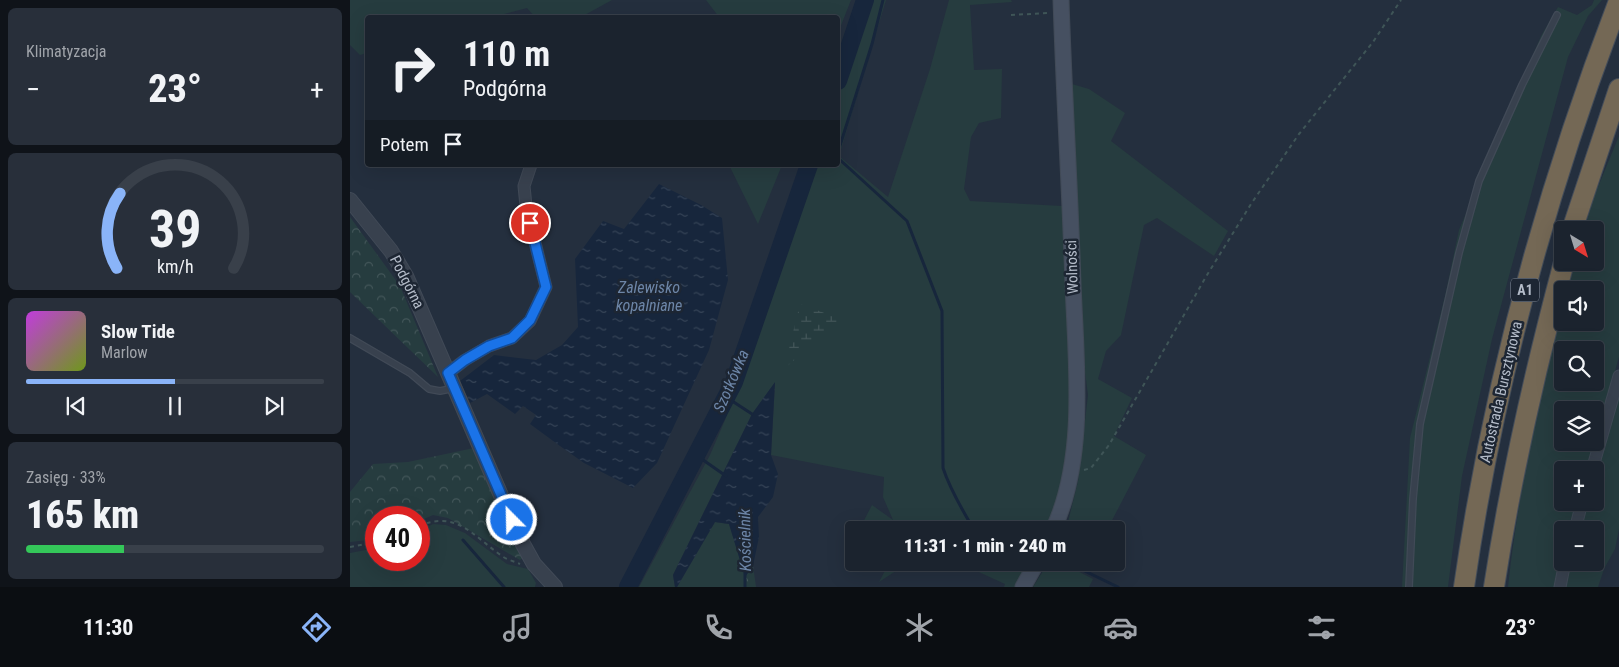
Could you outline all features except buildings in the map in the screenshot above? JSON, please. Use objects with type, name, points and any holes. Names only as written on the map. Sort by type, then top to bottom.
[{"type":"highway","name":"Autostrada Bursztynowa","points":[[1464,587],[1493,421],[1527,281],[1544,217],[1579,109],[1619,1]]},
{"type":"highway","points":[[1575,221],[1619,89]]},
{"type":"highway","name":"Autostrada Bursztynowa","points":[[1494,587],[1512,482],[1531,389],[1562,271]]},
{"type":"main road","name":"Wolności","points":[[1058,521],[1072,471],[1077,399],[1061,6]]},
{"type":"main road","points":[[1023,587],[1032,571]]},
{"type":"street","points":[[448,373],[465,360],[489,346],[512,338],[530,320],[546,287],[526,206],[524,186],[530,167]]},
{"type":"street","name":"Podgórna","points":[[350,200],[391,251],[406,276],[519,537],[534,564],[555,587]]},
{"type":"street","points":[[1595,461],[1619,376]]},
{"type":"street","points":[[1560,587],[1563,571]]},
{"type":"lane","points":[[1409,587],[1413,499],[1420,424],[1459,253],[1479,181],[1522,85],[1557,15]]},
{"type":"lane","points":[[350,338],[410,373],[429,390],[440,391],[454,388]]},
{"type":"path","points":[[1072,471],[1091,468],[1103,455],[1250,204],[1299,134],[1373,42],[1401,0]]},
{"type":"path","points":[[1011,15],[1061,6]]},
{"type":"path","points":[[430,522],[444,520],[462,526],[503,557],[523,565],[534,564]]},
{"type":"path","points":[[350,547],[365,544]]},
{"type":"green space","points":[[350,0],[612,0],[585,15],[533,15],[527,8],[501,15],[365,15],[365,54],[360,55],[350,45]]},
{"type":"green space","points":[[706,0],[851,0],[840,28],[840,15],[717,15]]},
{"type":"green space","points":[[867,0],[886,0],[840,153],[840,84]]},
{"type":"green space","points":[[949,0],[1011,0],[1012,2],[970,5],[974,70],[1002,69],[1001,118],[979,123],[971,137],[964,189],[970,201],[1062,206],[1071,388],[1066,463],[1060,496],[1050,521],[864,521],[872,505],[893,520],[883,497],[884,477],[771,455],[775,383],[752,414],[673,575],[675,587],[639,587],[710,455],[783,266],[813,167],[840,167],[840,157],[888,197],[930,69]]},
{"type":"green space","points":[[1594,0],[1602,0],[1588,16],[1568,57],[1492,339],[1462,476],[1448,587],[1402,587],[1410,438],[1445,296],[1459,230],[1541,36],[1558,7],[1577,15],[1592,5]]},
{"type":"green space","points":[[1072,84],[1089,89],[1125,113],[1111,141],[1228,231],[1214,256],[1157,218],[1144,225],[1121,335],[1106,351],[1098,379],[1132,398],[1114,436],[1146,455],[1112,521],[1068,521],[1078,481],[1088,395],[1085,372]]},
{"type":"green space","points":[[1619,136],[1619,357],[1604,409],[1604,401],[1554,401],[1554,451],[1592,451],[1589,461],[1554,461],[1554,511],[1575,511],[1572,521],[1554,521],[1554,571],[1558,571],[1555,587],[1508,587],[1517,516],[1530,446],[1556,331],[1604,331],[1604,281],[1570,281],[1573,271],[1604,271],[1604,221],[1587,221],[1593,199]]},
{"type":"green space","points":[[730,167],[781,167],[758,224]]},
{"type":"green space","points":[[350,217],[400,286],[438,377],[350,292]]},
{"type":"green space","points":[[800,304],[841,319],[784,369]]},
{"type":"green space","points":[[1619,394],[1619,529],[1615,549],[1604,569],[1604,521],[1582,521],[1585,511],[1604,511],[1604,461],[1599,461],[1602,451],[1604,451],[1604,445]]},
{"type":"green space","points":[[474,448],[524,557],[520,560],[448,518],[433,515],[430,516],[430,506],[365,506],[365,540],[350,542],[350,492],[373,464],[408,462]]},
{"type":"green space","points":[[715,522],[729,524],[744,572],[744,587],[677,587]]},
{"type":"green space","points":[[446,525],[465,533],[507,564],[528,569],[536,583],[535,587],[350,587],[350,553],[365,550],[365,571],[430,571],[430,526]]},
{"type":"green space","points":[[753,566],[756,587],[745,587],[745,577]]},
{"type":"green space","points":[[885,571],[896,571],[879,582]]},
{"type":"green space","points":[[977,571],[1024,571],[1015,587],[1004,587],[1005,584]]},
{"type":"green space","points":[[1043,571],[1078,571],[1093,579],[1089,587],[1033,587]]},
{"type":"green space","points":[[1569,571],[1603,571],[1598,587],[1564,587]]},
{"type":"water","name":"Zalewisko kopalniane","points":[[659,184],[722,218],[728,280],[709,350],[657,463],[633,488],[584,463],[530,424],[536,415],[523,406],[515,414],[487,394],[470,403],[460,381],[494,355],[536,360],[562,345],[578,327],[575,259],[603,221],[624,229]]},
{"type":"water","points":[[775,382],[771,455],[778,474],[773,497],[758,517],[759,537],[753,566],[745,577],[729,524],[715,522],[677,587],[675,587],[673,575],[752,414]]},
{"type":"waterway","name":"Szotkówka","points":[[840,75],[865,0]]},
{"type":"waterway","points":[[840,146],[872,44],[883,0]]},
{"type":"waterway","points":[[840,160],[907,221],[942,311],[943,468],[952,491],[969,521]]},
{"type":"waterway","name":"Szotkówka","points":[[628,587],[734,382],[808,167]]},
{"type":"waterway","points":[[726,397],[752,414]]},
{"type":"waterway","name":"Kościelnik","points":[[696,455],[726,476]]},
{"type":"waterway","points":[[463,540],[504,587]]},
{"type":"waterway","points":[[1085,571],[1118,587]]},
{"type":"waterway","name":"Kościelnik","points":[[745,573],[745,587]]},
{"type":"route","points":[[512,520],[448,373],[465,360],[489,346],[512,338],[530,320],[546,287],[530,223]]}]
